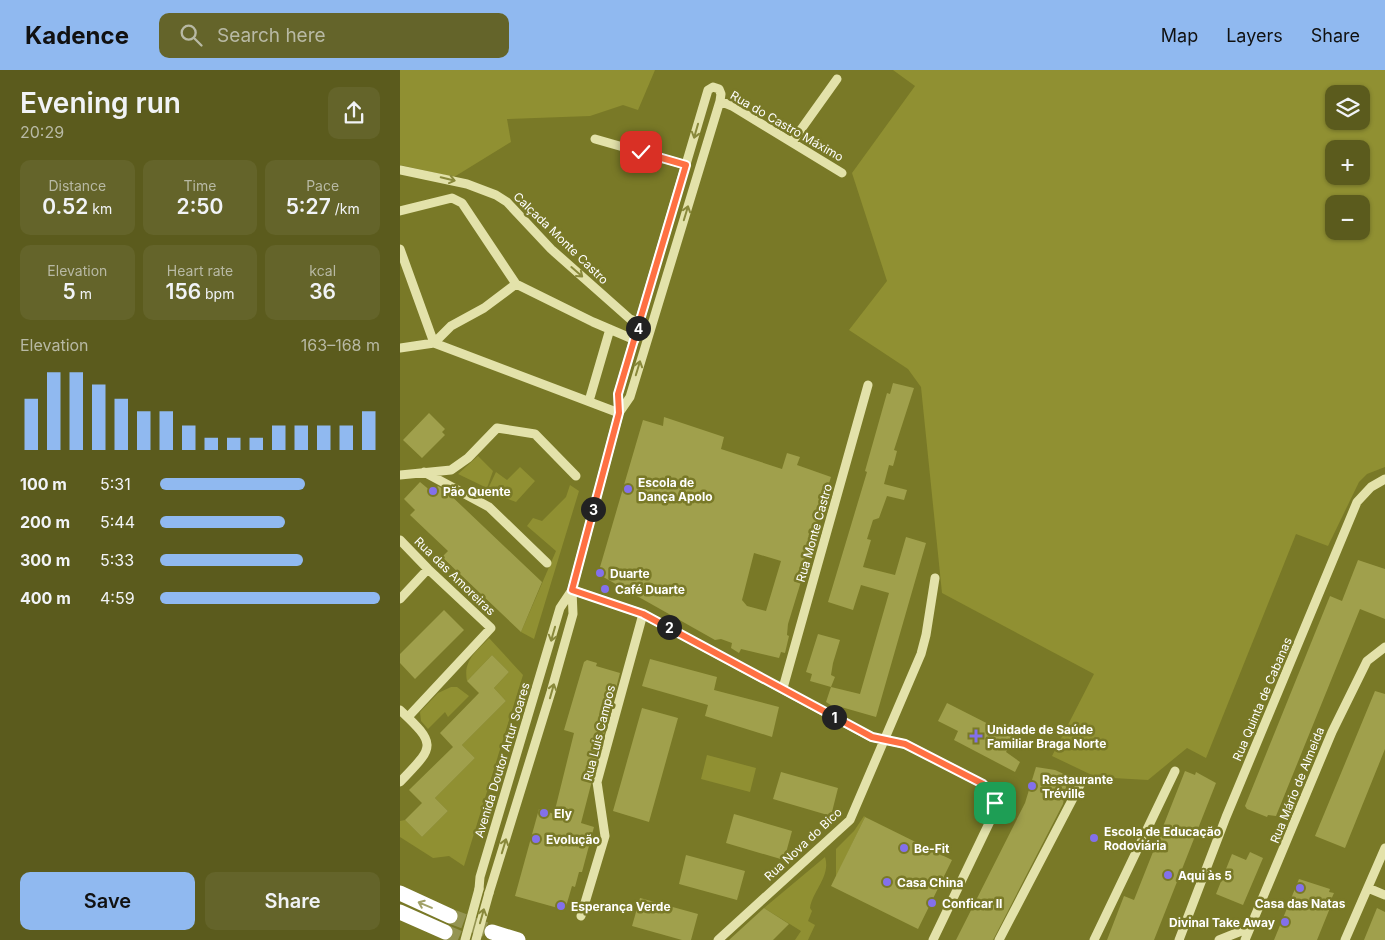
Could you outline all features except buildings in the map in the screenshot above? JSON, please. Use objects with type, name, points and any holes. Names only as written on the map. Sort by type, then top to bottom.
[{"type":"highway","points":[[400,893],[450,916]]},
{"type":"highway","points":[[400,912],[445,932]]},
{"type":"highway","points":[[492,932],[518,940]]},
{"type":"street","points":[[792,142],[837,79]]},
{"type":"street","name":"Avenida Doutor Artur Soares","points":[[476,940],[573,614],[572,590],[619,413],[618,394],[708,90],[713,87],[719,89],[721,94],[720,101],[630,397],[619,413]]},
{"type":"street","name":"Rua do Castro Máximo","points":[[720,101],[842,173]]},
{"type":"street","points":[[595,139],[686,165]]},
{"type":"street","name":"Calçada Monte Castro","points":[[400,170],[467,184],[496,195],[507,202],[551,249],[630,319],[640,323]]},
{"type":"street","points":[[400,211],[452,198],[462,203],[516,284],[635,340]]},
{"type":"street","points":[[400,249],[434,343]]},
{"type":"street","points":[[434,343],[451,326],[484,308],[516,284]]},
{"type":"street","points":[[589,401],[610,329]]},
{"type":"street","points":[[400,348],[434,343],[619,413]]},
{"type":"street","name":"Rua Monte Castro","points":[[783,688],[868,385]]},
{"type":"street","points":[[400,475],[451,470],[468,458],[497,428],[535,434],[576,476]]},
{"type":"street","points":[[424,472],[489,507],[547,563]]},
{"type":"street","name":"Rua Quinta de Cabanas","points":[[1178,940],[1226,817],[1358,502],[1370,487],[1385,479]]},
{"type":"street","name":"Rua das Amoreiras","points":[[400,540],[491,628],[408,717]]},
{"type":"street","points":[[400,599],[428,569]]},
{"type":"street","name":"Rua Nova do Bico","points":[[718,940],[850,820],[921,654],[935,578]]},
{"type":"street","points":[[572,590],[643,614],[872,737],[905,744],[983,784],[992,794],[995,803],[994,814],[933,940]]},
{"type":"street","name":"Avenida Doutor Artur Soares","points":[[465,940],[479,889],[480,877],[560,608],[572,590]]},
{"type":"street","name":"Rua Luis Campos","points":[[581,916],[605,836],[597,782],[643,614]]},
{"type":"street","name":"Rua Mário de Almeida","points":[[1245,940],[1332,732],[1367,661],[1385,647]]},
{"type":"street","points":[[400,710],[426,738],[428,747],[425,756],[400,782]]},
{"type":"street","points":[[1094,940],[1175,771]]},
{"type":"street","points":[[999,940],[1081,783]]},
{"type":"street","points":[[1345,940],[1385,848]]},
{"type":"street","points":[[1368,888],[1385,895]]},
{"type":"street","points":[[1219,940],[1249,928]]},
{"type":"shaded area","points":[[400,70],[655,70],[638,110],[623,105],[590,116],[507,119],[511,142],[454,177],[400,165]]},
{"type":"shaded area","points":[[893,70],[1385,70],[1385,467],[1367,474],[1359,482],[1328,546],[1296,534],[1206,758],[1187,748],[1148,780],[1096,777],[1052,756],[1094,674],[942,593],[921,387],[908,369],[849,330],[887,281],[852,173],[915,86]]},
{"type":"shaded area","points":[[478,456],[493,471],[487,488],[458,474]]},
{"type":"shaded area","points":[[520,467],[535,481],[516,502],[487,491],[496,472],[507,480]]},
{"type":"shaded area","points":[[570,485],[579,491],[534,639],[521,632],[556,551],[527,526],[533,518],[542,521],[566,497]]},
{"type":"shaded area","points":[[489,638],[523,675],[464,866],[449,856],[433,858],[400,837],[400,821],[405,820],[422,837],[448,811],[435,798],[475,758],[462,745],[506,701],[494,688],[509,672],[492,655],[467,681],[466,674],[469,662],[475,652]]},
{"type":"shaded area","points":[[451,687],[457,687],[469,696],[448,717],[445,712],[428,729],[421,721],[420,712],[438,693]]},
{"type":"shaded area","points":[[707,755],[756,768],[750,792],[701,779]]},
{"type":"shaded area","points":[[864,816],[836,877],[836,849],[854,831]]},
{"type":"shaded area","points":[[825,857],[826,870],[812,901],[810,908],[812,911],[808,921],[815,925],[808,940],[795,940],[801,931],[764,908]]},
{"type":"tunnel","points":[[450,916],[492,932]]},
{"type":"tunnel","points":[[445,932],[464,940]]},
{"type":"place","name":"Escola de Dança Apolo","points":[[628,489]]},
{"type":"place","name":"Pão Quente","points":[[433,491]]},
{"type":"place","name":"Duarte","points":[[600,573]]},
{"type":"place","name":"Café Duarte","points":[[605,589]]},
{"type":"place","name":"Unidade de Saúde Familiar Braga Norte","points":[[976,736]]},
{"type":"place","name":"Restaurante Tréville","points":[[1032,786]]},
{"type":"place","name":"Ely","points":[[544,813]]},
{"type":"place","name":"Escola de Educação Rodoviária","points":[[1094,838]]},
{"type":"place","name":"Evolução","points":[[536,839]]},
{"type":"place","name":"Be-Fit","points":[[904,848]]},
{"type":"place","name":"Aqui às 5","points":[[1168,875]]},
{"type":"place","name":"Casa China","points":[[887,882]]},
{"type":"place","name":"Casa das Natas","points":[[1300,888]]},
{"type":"place","name":"Conficar II","points":[[932,903]]},
{"type":"place","name":"Esperança Verde","points":[[561,906]]},
{"type":"place","name":"Divinal Take Away","points":[[1285,922]]},
{"type":"route","points":[[641,152],[686,165],[618,394],[619,413],[577,564],[572,590],[643,614],[872,737],[905,744],[983,784],[992,794],[995,803]]}]
